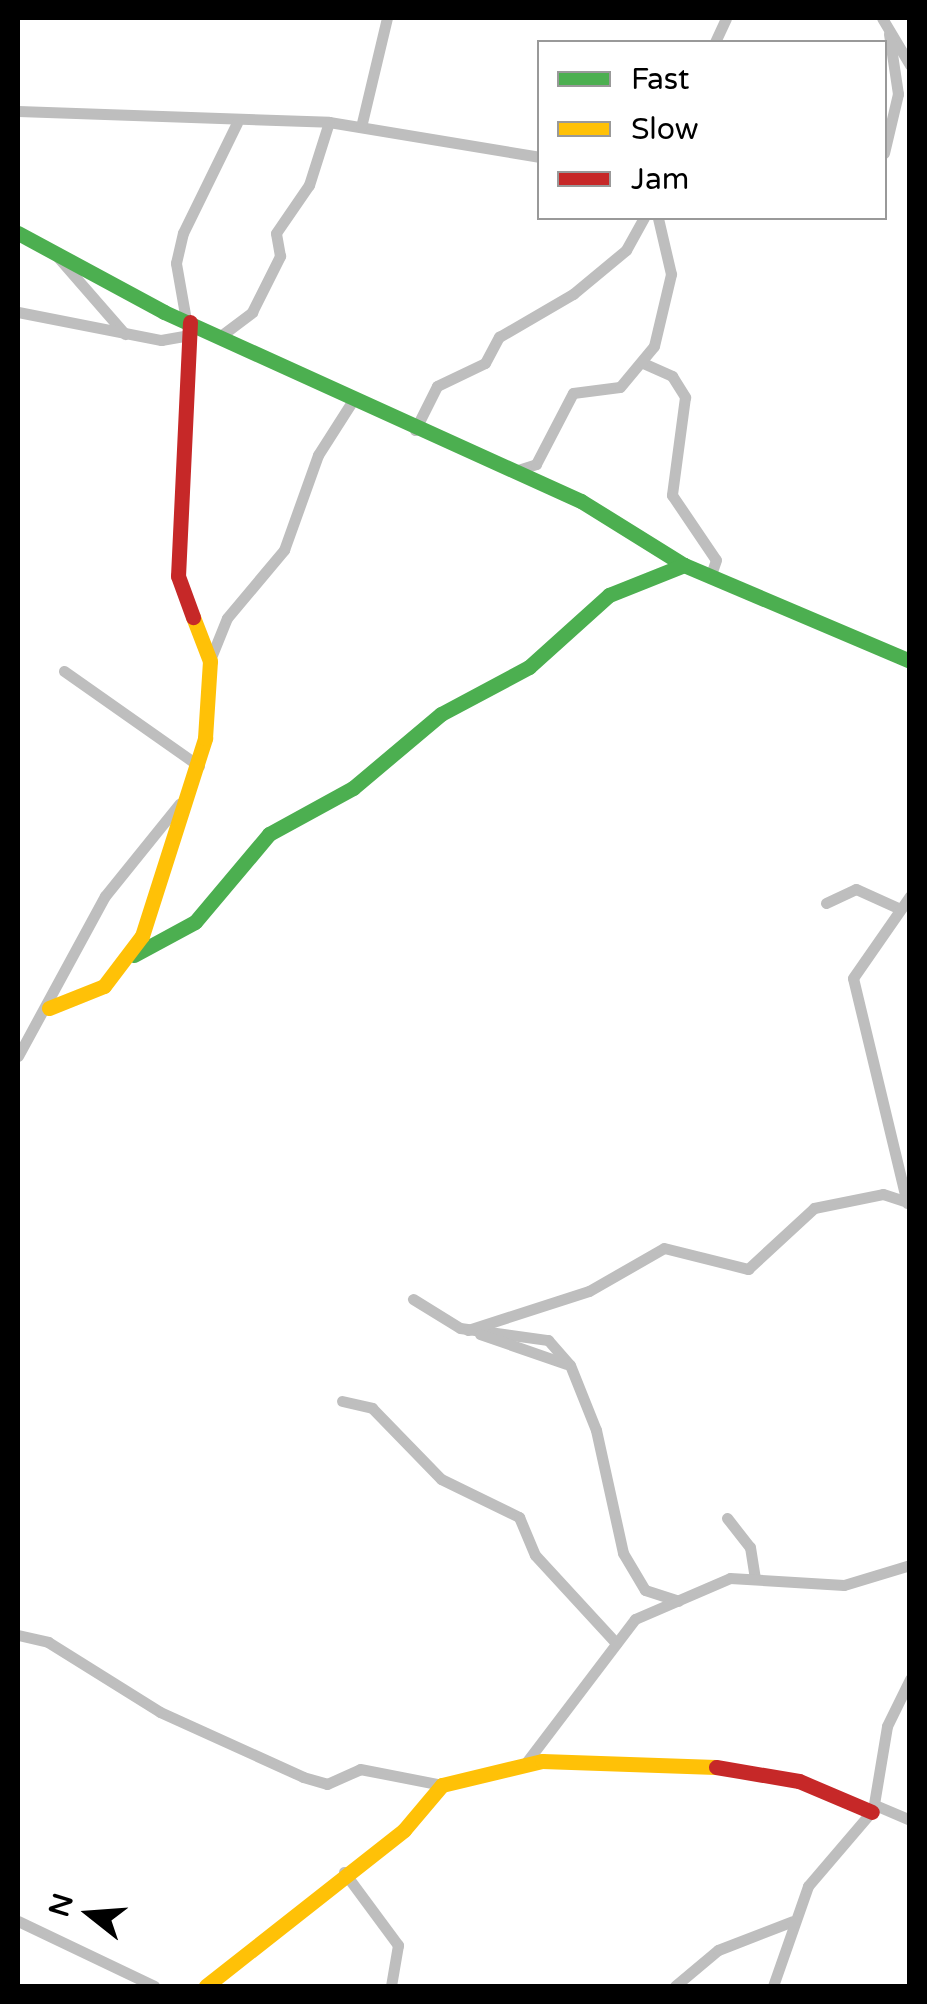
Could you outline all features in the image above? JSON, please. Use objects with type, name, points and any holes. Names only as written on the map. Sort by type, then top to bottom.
[{"type":"street","points":[[361,126],[388,18]]},
{"type":"street","points":[[882,18],[898,94],[887,141]]},
{"type":"street","points":[[888,34],[910,65]]},
{"type":"street","points":[[18,111],[237,123],[329,122],[537,156]]},
{"type":"street","points":[[222,335],[252,312],[280,256],[276,234],[309,185],[329,122]]},
{"type":"street","points":[[210,661],[178,576],[189,326],[176,262],[183,233],[237,123]]},
{"type":"street","points":[[416,430],[437,386],[485,364],[499,337],[572,294],[626,250],[643,220]]},
{"type":"street","points":[[514,468],[536,464],[573,393],[614,390],[643,363],[669,288],[658,220]]},
{"type":"street","points":[[18,233],[189,326],[222,335],[416,430],[514,468],[684,565],[910,661]]},
{"type":"street","points":[[54,252],[124,334]]},
{"type":"street","points":[[18,312],[124,334],[189,326]]},
{"type":"street","points":[[643,363],[672,376],[685,397],[672,495],[716,560],[710,576]]},
{"type":"street","points":[[48,1008],[98,990],[118,968],[162,890],[197,772],[210,661],[227,618],[289,540],[318,454],[353,400]]},
{"type":"street","points":[[118,968],[194,922],[270,834],[353,788],[442,714],[530,667],[597,602],[684,565]]},
{"type":"street","points":[[64,670],[197,772]]},
{"type":"street","points":[[18,1056],[48,1008],[105,896],[197,772]]},
{"type":"street","points":[[826,903],[856,890],[900,910]]},
{"type":"street","points":[[908,1203],[854,978],[910,896]]},
{"type":"street","points":[[472,1331],[589,1290],[664,1248],[748,1269],[814,1208],[884,1194],[908,1203]]},
{"type":"street","points":[[413,1299],[472,1331],[570,1365],[605,1460],[623,1553],[646,1590],[678,1601]]},
{"type":"street","points":[[342,1401],[372,1408],[440,1479],[519,1517],[534,1555],[616,1643]]},
{"type":"street","points":[[727,1518],[750,1547],[755,1578]]},
{"type":"street","points":[[525,1765],[635,1620],[678,1601],[755,1578],[844,1585],[910,1564]]},
{"type":"street","points":[[18,1635],[48,1642],[160,1712],[327,1784],[360,1769],[442,1785],[525,1765],[682,1761],[799,1782],[910,1820]]},
{"type":"street","points":[[773,1986],[792,1921],[820,1869],[874,1809],[887,1726],[910,1679]]},
{"type":"street","points":[[206,1986],[344,1872],[404,1830],[442,1785]]},
{"type":"street","points":[[344,1872],[398,1945],[391,1986]]},
{"type":"street","points":[[18,1921],[154,1986]]},
{"type":"street","points":[[676,1986],[718,1950],[792,1921]]},
{"type":"traffic: fast","points":[[18,233],[164,312],[581,501],[684,565],[910,661]]},
{"type":"traffic: fast","points":[[134,955],[195,922],[269,834],[353,788],[441,714],[529,667],[609,595],[684,565]]},
{"type":"traffic: slow","points":[[49,1008],[104,986],[142,936],[205,738],[210,661],[193,617]]},
{"type":"traffic: slow","points":[[206,1986],[404,1830],[442,1785],[542,1761],[716,1767]]},
{"type":"traffic: jam","points":[[190,322],[178,576],[193,617]]},
{"type":"traffic: jam","points":[[716,1767],[799,1781],[872,1812]]}]
